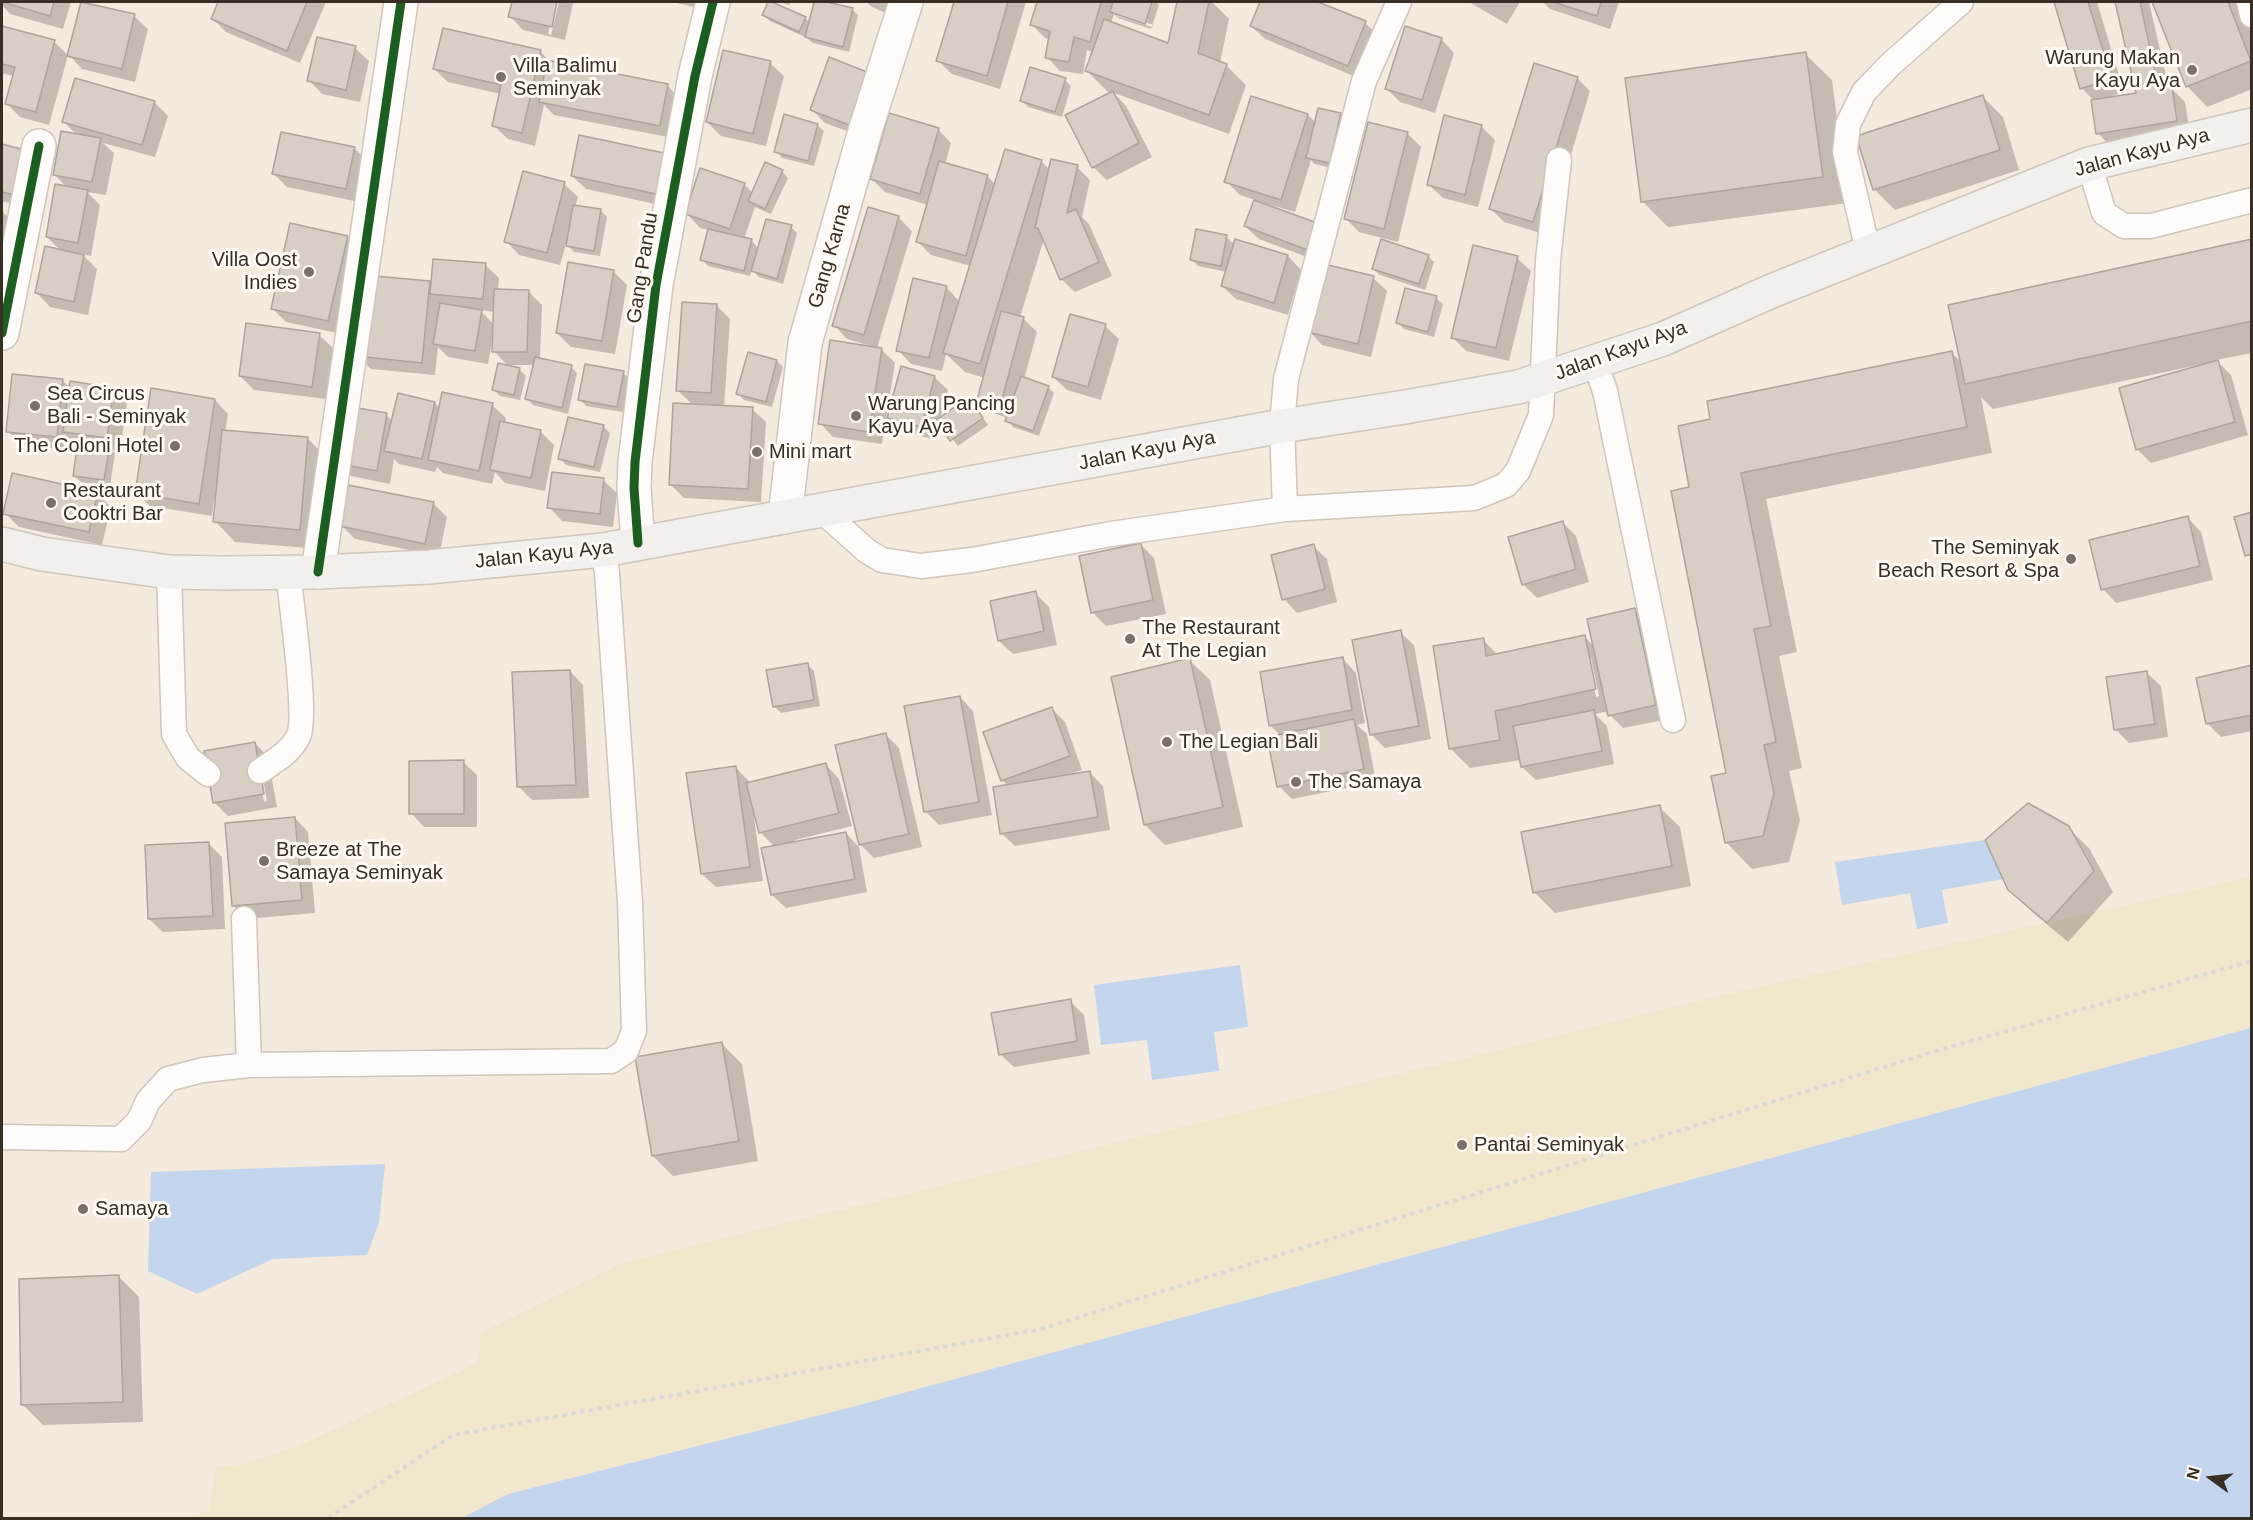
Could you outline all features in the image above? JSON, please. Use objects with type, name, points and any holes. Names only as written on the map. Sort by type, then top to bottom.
[{"type":"main road","name":"Jalan Kayu Aya","points":[[2,544],[42,554],[169,572],[303,572],[429,567],[603,550],[1282,426],[1518,387],[1663,339],[1868,251],[2089,164],[2252,125]]},
{"type":"street","points":[[303,572],[401,2]]},
{"type":"street","name":"Gang Pandu","points":[[638,543],[634,488],[635,462],[656,285],[695,76],[713,2]]},
{"type":"street","name":"Gang Karna","points":[[785,518],[805,343],[865,131],[906,2]]},
{"type":"street","points":[[2,333],[39,146]]},
{"type":"lane","points":[[1285,509],[1282,426],[1286,379],[1364,81],[1399,2]]},
{"type":"lane","points":[[1868,251],[1845,152],[1848,124],[1864,92],[1891,64],[1961,2]]},
{"type":"lane","points":[[2248,2],[2252,15]]},
{"type":"lane","points":[[822,511],[867,552],[882,560],[921,566],[972,560],[1111,534],[1285,509],[1474,498],[1506,485],[1518,471],[1541,415],[1548,260],[1559,160]]},
{"type":"lane","points":[[2089,164],[2103,213],[2124,226],[2151,226],[2252,200]]},
{"type":"lane","points":[[1595,362],[1605,391],[1672,720]]},
{"type":"lane","points":[[2,1137],[121,1139],[140,1121],[148,1101],[168,1079],[203,1070],[249,1065],[610,1061],[626,1051],[634,1030],[630,902],[607,573],[603,550]]},
{"type":"lane","points":[[169,572],[174,734],[188,758],[208,774]]},
{"type":"lane","points":[[260,771],[287,752],[299,736],[302,711],[303,572]]},
{"type":"lane","points":[[244,919],[249,1065]]},
{"type":"path","points":[[328,1518],[453,1435],[1041,1329],[1936,1051],[2252,961]]},
{"type":"sand","name":"Pantai Seminyak","points":[[2251,877],[2251,1028],[844,1409],[508,1494],[461,1518],[189,1518],[209,1510],[217,1467],[243,1464],[296,1447],[478,1363],[481,1333],[622,1263],[1736,992]]},
{"type":"water","points":[[1985,840],[2003,879],[1942,890],[1948,923],[1917,929],[1910,893],[1842,905],[1835,862]]},
{"type":"water","points":[[1240,965],[1248,1027],[1214,1032],[1219,1071],[1152,1080],[1147,1040],[1101,1045],[1094,985]]},
{"type":"water","points":[[2251,1028],[2251,1518],[461,1518],[508,1494],[844,1409]]},
{"type":"water","points":[[385,1164],[379,1223],[367,1255],[273,1259],[197,1294],[148,1271],[151,1172]]},
{"type":"building","points":[[2,2],[54,2],[50,16]]},
{"type":"building","points":[[81,2],[135,14],[122,69],[67,56]]},
{"type":"building","points":[[218,2],[307,2],[287,51],[211,19]]},
{"type":"building","points":[[512,2],[557,2],[552,27],[508,17]]},
{"type":"building","points":[[768,2],[806,17],[799,32],[762,15]]},
{"type":"building","points":[[814,2],[827,2],[853,8],[843,47],[805,37]]},
{"type":"building","points":[[954,2],[1008,2],[987,76],[936,61]]},
{"type":"building","points":[[1037,2],[1101,2],[1090,42],[1074,37],[1069,62],[1045,58],[1050,31],[1030,25]]},
{"type":"building","points":[[1113,2],[1152,2],[1145,24],[1110,12]]},
{"type":"building","points":[[1177,2],[1209,2],[1198,53],[1227,64],[1209,115],[1085,71],[1104,19],[1168,43]]},
{"type":"building","points":[[1260,2],[1318,2],[1366,21],[1348,66],[1250,26]]},
{"type":"building","points":[[1553,2],[1601,2],[1597,16]]},
{"type":"building","points":[[2054,2],[2088,2],[2112,79],[2080,89]]},
{"type":"building","points":[[2115,2],[2140,2],[2159,89],[2172,87],[2177,121],[2096,134],[2091,100],[2136,93]]},
{"type":"building","points":[[2152,2],[2228,2],[2251,61],[2186,87]]},
{"type":"building","points":[[2,26],[55,40],[36,112],[5,104],[15,67],[2,64]]},
{"type":"building","points":[[1405,26],[1442,38],[1422,100],[1385,89]]},
{"type":"building","name":"Villa Balimu Seminyak","points":[[443,28],[541,50],[522,133],[492,126],[501,85],[433,69]]},
{"type":"building","points":[[317,37],[356,46],[346,90],[307,81]]},
{"type":"building","points":[[723,50],[771,61],[753,134],[706,122]]},
{"type":"building","points":[[1806,52],[1823,177],[1641,202],[1625,78]]},
{"type":"building","points":[[829,57],[872,74],[852,126],[810,110]]},
{"type":"building","points":[[547,60],[668,84],[660,126],[539,102]]},
{"type":"building","points":[[1534,63],[1578,77],[1533,222],[1489,209]]},
{"type":"building","points":[[1030,67],[1066,78],[1055,112],[1020,101]]},
{"type":"building","points":[[75,78],[155,101],[142,145],[62,122]]},
{"type":"building","points":[[1113,91],[1139,143],[1092,168],[1065,115]]},
{"type":"building","points":[[1983,95],[2000,150],[1873,190],[1856,136]]},
{"type":"building","points":[[1251,96],[1308,114],[1281,200],[1224,182]]},
{"type":"building","points":[[1318,108],[1341,113],[1330,163],[1306,158]]},
{"type":"building","points":[[889,113],[939,128],[920,194],[870,179]]},
{"type":"building","points":[[784,114],[818,124],[808,161],[774,152]]},
{"type":"building","points":[[1444,115],[1482,125],[1465,195],[1427,185]]},
{"type":"building","points":[[1368,122],[1408,132],[1384,229],[1344,219]]},
{"type":"building","points":[[61,131],[101,138],[92,182],[53,175]]},
{"type":"building","points":[[281,132],[355,147],[346,189],[272,174]]},
{"type":"building","points":[[579,135],[664,153],[656,194],[571,176]]},
{"type":"building","points":[[2,144],[25,150],[15,195],[2,192]]},
{"type":"building","points":[[1005,149],[1042,160],[980,364],[943,353]]},
{"type":"building","points":[[1051,159],[1078,165],[1067,213],[1076,209],[1099,262],[1060,280],[1038,228],[1035,228]]},
{"type":"building","points":[[939,161],[988,175],[966,256],[916,242]]},
{"type":"building","points":[[765,162],[783,170],[765,209],[748,201]]},
{"type":"building","points":[[700,168],[745,183],[730,229],[685,214]]},
{"type":"building","points":[[523,171],[565,182],[547,253],[504,242]]},
{"type":"building","points":[[55,184],[88,190],[78,243],[46,237]]},
{"type":"building","points":[[1254,200],[1320,224],[1310,251],[1244,226]]},
{"type":"building","points":[[573,205],[601,209],[594,251],[566,246]]},
{"type":"building","points":[[868,207],[899,216],[864,335],[832,326]]},
{"type":"building","points":[[766,219],[792,225],[777,279],[751,271]]},
{"type":"building","name":"Villa Oost Indies","points":[[290,223],[348,236],[328,321],[271,309]]},
{"type":"building","points":[[708,229],[752,239],[744,271],[700,260]]},
{"type":"building","points":[[1196,229],[1227,235],[1221,266],[1190,260]]},
{"type":"building","points":[[1235,239],[1288,255],[1274,303],[1221,286]]},
{"type":"building","points":[[1381,239],[1429,255],[1419,284],[1372,269]]},
{"type":"building","points":[[2252,239],[2252,321],[1965,384],[1948,305]]},
{"type":"building","points":[[1473,245],[1518,256],[1496,348],[1451,338]]},
{"type":"building","points":[[45,246],[84,255],[74,302],[35,293]]},
{"type":"building","points":[[433,259],[486,263],[483,299],[430,294]]},
{"type":"building","points":[[568,262],[614,270],[602,341],[556,333]]},
{"type":"building","points":[[1324,264],[1374,276],[1358,344],[1307,332]]},
{"type":"building","points":[[363,275],[430,281],[422,363],[356,356]]},
{"type":"building","points":[[913,278],[947,286],[929,358],[896,351]]},
{"type":"building","points":[[1405,288],[1437,296],[1428,332],[1396,323]]},
{"type":"building","points":[[494,289],[529,290],[527,352],[492,352]]},
{"type":"building","points":[[682,302],[717,304],[711,393],[676,391]]},
{"type":"building","points":[[440,303],[482,310],[475,351],[433,344]]},
{"type":"building","points":[[1001,311],[1024,317],[1000,407],[977,400]]},
{"type":"building","points":[[1070,314],[1106,324],[1088,387],[1052,377]]},
{"type":"building","points":[[246,323],[320,333],[312,387],[239,376]]},
{"type":"building","points":[[830,340],[882,348],[869,432],[818,424]]},
{"type":"building","points":[[1952,351],[1967,427],[1741,473],[1771,626],[1754,629],[1776,742],[1764,745],[1774,793],[1763,836],[1725,843],[1711,776],[1726,773],[1671,491],[1689,487],[1678,426],[1710,419],[1707,401]]},
{"type":"building","points":[[748,352],[777,360],[766,402],[736,394]]},
{"type":"building","points":[[535,357],[572,365],[562,408],[525,399]]},
{"type":"building","points":[[2218,360],[2235,422],[2136,450],[2119,388]]},
{"type":"building","points":[[498,363],[520,368],[514,395],[492,390]]},
{"type":"building","points":[[585,364],[624,371],[617,407],[578,400]]},
{"type":"building","points":[[901,366],[935,376],[921,427],[887,418]]},
{"type":"building","name":"Sea Circus Bali - Seminyak","points":[[12,374],[63,379],[57,437],[6,432]]},
{"type":"building","points":[[1021,376],[1049,386],[1033,431],[1005,421]]},
{"type":"building","points":[[70,381],[114,388],[107,438],[63,432]]},
{"type":"building","name":"The Coloni Hotel","points":[[151,388],[215,399],[199,504],[135,493]]},
{"type":"building","points":[[442,392],[493,403],[479,471],[428,460]]},
{"type":"building","points":[[398,393],[435,402],[422,459],[384,451]]},
{"type":"building","points":[[969,397],[983,418],[950,441],[936,420]]},
{"type":"building","points":[[673,403],[753,407],[748,489],[669,485]]},
{"type":"building","points":[[346,406],[387,413],[377,471],[335,463]]},
{"type":"building","points":[[568,417],[604,425],[594,467],[558,459]]},
{"type":"building","points":[[500,421],[541,430],[531,478],[490,470]]},
{"type":"building","points":[[222,430],[308,437],[300,530],[213,522]]},
{"type":"building","points":[[78,440],[110,445],[104,480],[73,476]]},
{"type":"building","points":[[552,472],[604,478],[600,514],[547,508]]},
{"type":"building","name":"Restaurant Cooktri Bar","points":[[12,473],[98,492],[89,532],[3,514]]},
{"type":"building","points":[[348,485],[434,502],[425,544],[340,526]]},
{"type":"building","points":[[2252,512],[2252,554],[2245,556],[2234,517]]},
{"type":"building","points":[[2188,516],[2200,566],[2101,590],[2089,540]]},
{"type":"building","points":[[1563,521],[1576,569],[1522,585],[1508,537]]},
{"type":"building","points":[[1141,543],[1153,600],[1091,613],[1079,556]]},
{"type":"building","points":[[1314,544],[1325,589],[1282,600],[1271,555]]},
{"type":"building","points":[[1036,591],[1044,631],[998,641],[990,601]]},
{"type":"building","points":[[1635,608],[1656,705],[1608,716],[1587,619]]},
{"type":"building","points":[[1401,630],[1419,726],[1370,735],[1352,640]]},
{"type":"building","points":[[1585,635],[1596,689],[1495,711],[1500,740],[1449,749],[1433,646],[1484,638],[1486,656]]},
{"type":"building","points":[[1343,657],[1352,710],[1269,726],[1260,672]]},
{"type":"building","name":"The Legian Bali","points":[[1190,658],[1223,807],[1144,825],[1111,677]]},
{"type":"building","points":[[808,663],[814,700],[773,707],[766,670]]},
{"type":"building","points":[[2252,665],[2252,715],[2206,724],[2196,678]]},
{"type":"building","points":[[570,670],[576,785],[517,787],[512,672]]},
{"type":"building","points":[[2147,671],[2155,724],[2114,730],[2106,677]]},
{"type":"building","points":[[960,696],[979,802],[924,812],[904,706]]},
{"type":"building","points":[[1052,707],[1070,756],[1001,781],[983,732]]},
{"type":"building","points":[[1594,710],[1602,751],[1521,767],[1513,726]]},
{"type":"building","points":[[1354,719],[1364,769],[1277,787],[1267,737]]},
{"type":"building","points":[[886,733],[909,834],[859,845],[835,745]]},
{"type":"building","points":[[255,742],[264,794],[213,803],[204,751]]},
{"type":"building","points":[[464,760],[464,814],[409,814],[409,761]]},
{"type":"building","points":[[826,763],[839,813],[759,833],[746,783]]},
{"type":"building","points":[[736,766],[750,867],[701,874],[686,773]]},
{"type":"building","points":[[1090,771],[1098,817],[1000,834],[993,787]]},
{"type":"building","points":[[2028,803],[2069,826],[2094,871],[2047,923],[2008,890],[1985,840]]},
{"type":"building","points":[[1660,805],[1672,866],[1533,893],[1521,832]]},
{"type":"building","name":"Breeze at The Samaya Seminyak","points":[[295,817],[302,900],[232,906],[225,823]]},
{"type":"building","points":[[846,832],[855,879],[771,895],[761,848]]},
{"type":"building","points":[[209,842],[213,916],[148,919],[145,845]]},
{"type":"building","points":[[1071,999],[1077,1041],[999,1055],[991,1013]]},
{"type":"building","points":[[722,1042],[739,1141],[652,1156],[635,1057]]},
{"type":"building","points":[[119,1275],[123,1402],[21,1405],[19,1279]]},
{"type":"cycle path","points":[[318,572],[401,2]]},
{"type":"cycle path","points":[[638,543],[634,488],[635,462],[656,285],[695,76],[713,2]]},
{"type":"cycle path","points":[[2,333],[39,146]]},
{"type":"place","name":"Warung Makan Kayu Aya","points":[[2192,70]]},
{"type":"place","name":"Villa Balimu Seminyak","points":[[501,77]]},
{"type":"place","name":"Villa Oost Indies","points":[[309,272]]},
{"type":"place","name":"Sea Circus Bali - Seminyak","points":[[35,406]]},
{"type":"place","name":"Warung Pancing Kayu Aya","points":[[856,416]]},
{"type":"place","name":"The Coloni Hotel","points":[[175,446]]},
{"type":"place","name":"Mini mart","points":[[757,452]]},
{"type":"place","name":"Restaurant Cooktri Bar","points":[[51,503]]},
{"type":"place","name":"The Seminyak Beach Resort & Spa","points":[[2071,559]]},
{"type":"place","name":"The Restaurant At The Legian","points":[[1130,639]]},
{"type":"place","name":"The Legian Bali","points":[[1167,742]]},
{"type":"place","name":"The Samaya","points":[[1296,782]]},
{"type":"place","name":"Breeze at The Samaya Seminyak","points":[[264,861]]},
{"type":"place","name":"Pantai Seminyak","points":[[1462,1145]]},
{"type":"place","name":"Samaya","points":[[83,1209]]}]
